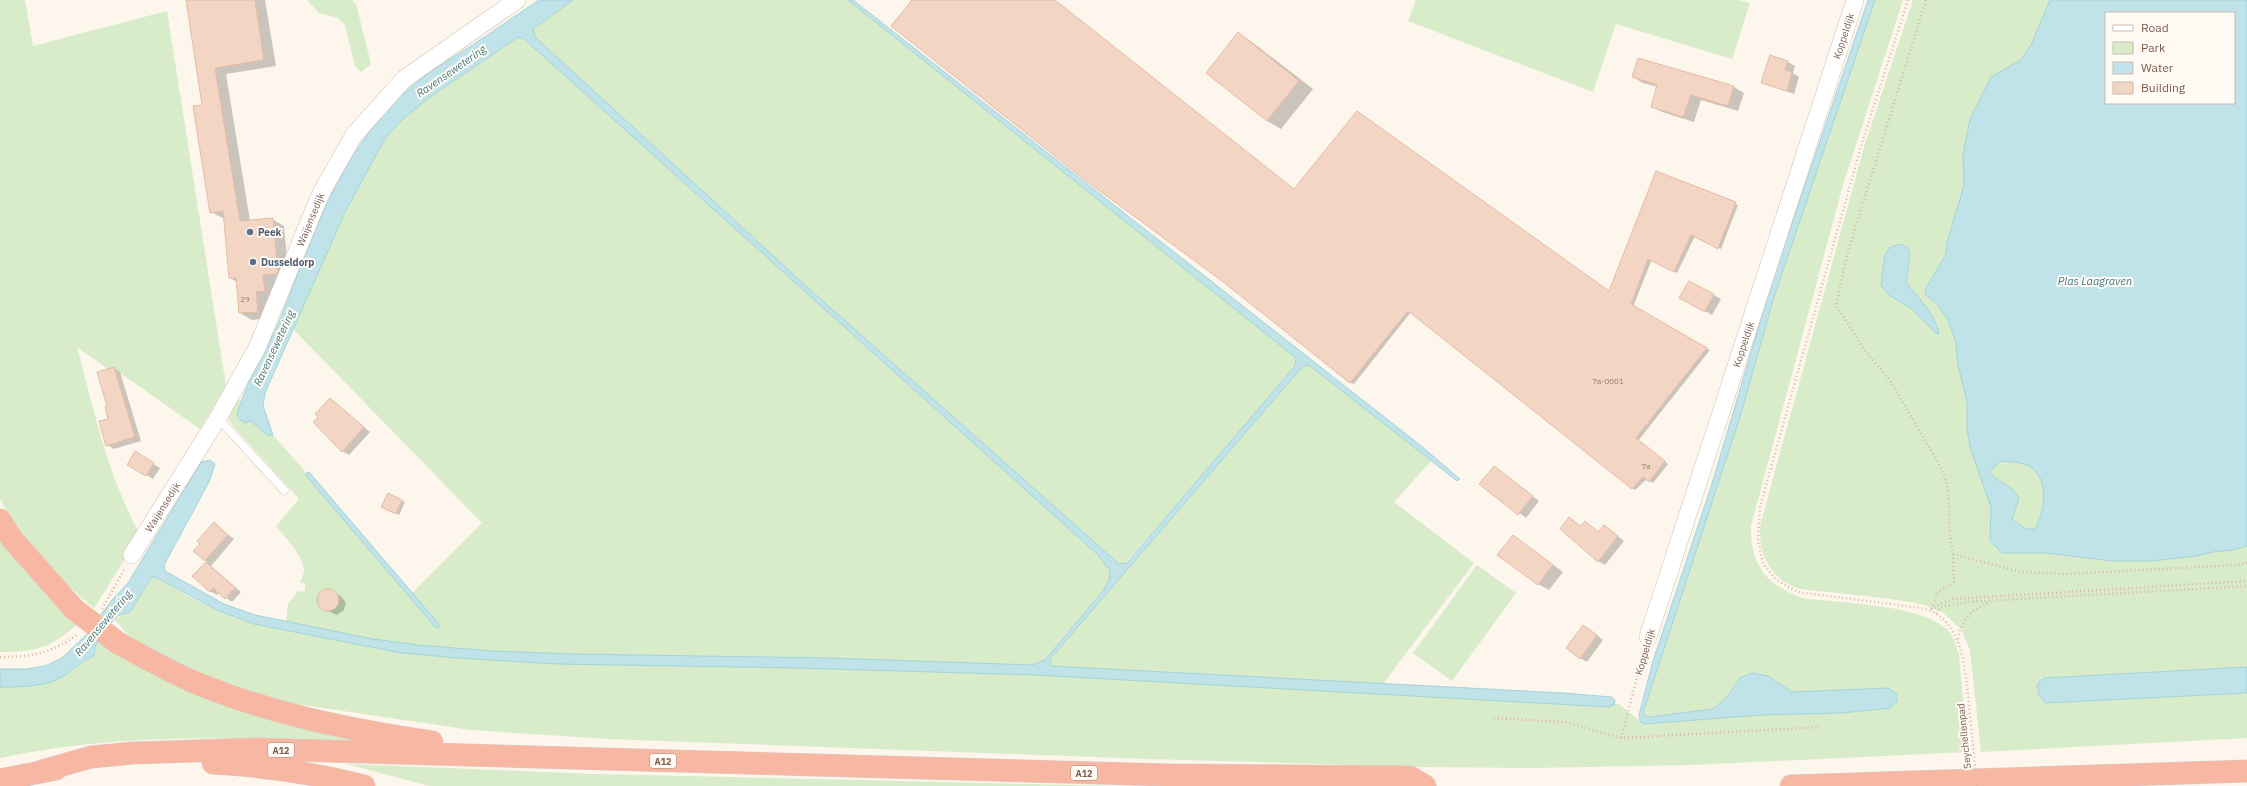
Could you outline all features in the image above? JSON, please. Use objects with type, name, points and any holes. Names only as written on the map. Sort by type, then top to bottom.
[{"type":"highway","name":"A12","points":[[0,520],[12,539],[74,609],[118,643],[192,682],[275,711],[312,721],[523,756]]},
{"type":"highway","name":"A12","points":[[0,780],[42,771],[91,757],[190,750],[264,749],[803,766],[1167,775],[1410,777],[1425,786]]},
{"type":"highway","name":"A12","points":[[42,771],[99,763],[200,762],[260,766],[325,776],[364,786]]},
{"type":"highway","points":[[1791,786],[2247,771]]},
{"type":"street","name":"Waijensedijk","points":[[132,555],[218,418],[257,348],[321,193],[354,135],[404,79],[517,0]]},
{"type":"street","name":"Koppeldijk","points":[[1648,637],[1855,0]]},
{"type":"lane","points":[[218,418],[284,490]]},
{"type":"path","points":[[1908,0],[1862,143],[1760,507],[1758,540],[1764,564],[1776,579],[1796,592],[1931,610],[1952,599],[2247,581]]},
{"type":"path","points":[[1926,0],[1848,251],[1836,305],[1863,348],[1891,382],[1939,464],[1948,486],[1954,582],[1938,592],[1931,610]]},
{"type":"path","points":[[1953,554],[2021,572],[2066,574],[2230,566],[2247,563]]},
{"type":"path","points":[[1936,613],[1941,607],[1952,604],[1993,600],[2247,586]]},
{"type":"path","points":[[1958,640],[1962,624],[1970,613],[1993,600]]},
{"type":"path","name":"Seychellenpad","points":[[1931,610],[1936,613],[1954,632],[1964,656],[1977,786]]},
{"type":"path","name":"Koppeldijk","points":[[1621,738],[1648,637]]},
{"type":"path","points":[[0,657],[29,656]]},
{"type":"path","points":[[1494,718],[1565,722],[1621,738],[1820,727]]},
{"type":"green space","points":[[0,0],[25,0],[33,46],[167,11],[226,386],[200,429],[116,370],[111,371],[77,347],[110,466],[140,535],[94,608],[67,584],[42,558],[9,514],[0,499]]},
{"type":"green space","points":[[307,0],[352,0],[356,4],[371,64],[361,72],[355,66],[345,25],[338,18],[319,13]]},
{"type":"green space","points":[[573,0],[849,0],[1305,360],[1120,569],[1036,674],[1492,700],[1619,704],[1644,724],[1761,715],[1842,713],[1894,706],[1898,697],[1888,688],[1792,692],[1768,676],[1752,673],[1745,675],[1735,684],[1727,697],[1713,709],[1649,717],[1645,716],[1643,713],[1740,417],[1773,300],[1875,0],[1903,0],[1843,185],[1751,526],[1751,540],[1757,562],[1763,572],[1779,587],[1790,593],[1802,598],[1898,609],[1933,620],[1948,630],[1954,640],[1959,655],[1968,752],[1691,765],[1534,768],[1424,767],[1148,759],[608,739],[471,730],[296,704],[248,694],[176,664],[128,635],[114,619],[130,612],[151,578],[155,577],[192,598],[236,618],[285,631],[288,604],[298,591],[302,592],[305,590],[305,583],[300,583],[304,574],[301,560],[293,547],[276,526],[299,499],[230,422],[228,411],[234,396],[241,401],[237,416],[244,422],[251,421],[267,435],[273,435],[412,593],[482,523],[293,329],[346,210],[386,137],[403,119],[430,97]]},
{"type":"green space","points":[[1416,0],[1738,0],[1750,3],[1732,59],[1616,24],[1593,92],[1408,21]]},
{"type":"green space","points":[[1913,0],[2247,0],[2247,667],[2044,678],[2038,695],[2045,703],[2247,693],[2247,738],[1981,752],[1970,650],[1961,629],[1943,613],[1924,605],[1877,597],[1801,589],[1787,583],[1772,570],[1763,552],[1760,532],[1761,522],[1864,147]]},
{"type":"green space","points":[[1309,365],[1432,460],[1394,502],[1474,563],[1383,684],[1051,666],[1049,659],[1299,368]]},
{"type":"green space","points":[[0,531],[80,622],[61,637],[44,646],[25,651],[0,652]]},
{"type":"green space","points":[[1477,565],[1516,593],[1452,681],[1413,653]]},
{"type":"green space","points":[[99,637],[368,743],[275,739],[183,738],[92,744],[0,758],[0,687],[32,686],[73,670],[94,656],[95,647]]},
{"type":"green space","points":[[346,764],[598,774],[1113,786],[430,786]]},
{"type":"water","name":"Ravensewetering","points":[[539,0],[573,0],[533,29],[535,37],[806,286],[1119,564],[1127,563],[1295,366],[1296,358],[848,0],[853,0],[1420,445],[1460,479],[1457,481],[1309,365],[1303,366],[1050,659],[1051,666],[1563,693],[1611,697],[1615,700],[1614,705],[1609,707],[1035,675],[796,668],[558,664],[458,658],[402,653],[254,624],[217,610],[155,577],[151,578],[130,612],[117,616],[99,637],[95,647],[94,656],[62,677],[48,683],[40,685],[0,687],[0,669],[26,669],[45,666],[62,658],[86,635],[112,600],[128,583],[201,462],[210,460],[215,464],[209,482],[164,565],[165,571],[224,604],[255,615],[373,639],[418,645],[491,651],[573,654],[828,658],[1032,665],[1045,660],[1103,591],[1109,580],[1110,571],[1098,555],[523,38],[517,38],[430,97],[403,119],[386,137],[346,210],[265,393],[263,406],[273,435],[267,435],[251,421],[244,423],[237,416],[250,379],[276,329],[316,228],[344,171],[361,144],[380,118],[418,81]]},
{"type":"water","points":[[1868,0],[1875,0],[1773,300],[1740,417],[1643,713],[1645,716],[1649,717],[1713,709],[1727,697],[1740,678],[1752,673],[1768,676],[1792,692],[1888,688],[1897,694],[1897,702],[1890,708],[1842,713],[1761,715],[1644,724],[1640,721],[1639,715],[1653,661],[1711,487],[1772,282]]},
{"type":"water","name":"Plas Laagraven","points":[[2050,0],[2247,0],[2247,546],[2233,550],[2213,552],[2196,556],[2151,561],[2112,561],[2047,553],[2002,553],[1990,541],[1991,507],[1970,447],[1967,428],[1967,401],[1958,366],[1956,342],[1948,320],[1938,305],[1926,295],[1925,290],[1946,254],[1947,242],[1964,186],[1963,155],[1970,119],[1991,77],[2021,60],[2031,45]],"holes":[[[2001,461],[2020,463],[2029,466],[2036,471],[2043,487],[2043,505],[2035,529],[2026,529],[2012,519],[2019,498],[2012,489],[1989,472]]]},
{"type":"water","points":[[1902,244],[1909,249],[1910,254],[1906,283],[1930,312],[1937,326],[1939,333],[1937,334],[1912,309],[1889,295],[1881,285],[1885,255],[1890,247]]},
{"type":"water","points":[[309,472],[439,624],[439,628],[436,628],[307,477],[306,474]]},
{"type":"water","points":[[2247,667],[2247,693],[2045,703],[2038,694],[2040,690],[2037,688],[2039,682],[2044,678]]},
{"type":"building","points":[[186,0],[255,0],[264,60],[215,68],[240,221],[273,218],[278,272],[277,274],[263,275],[265,291],[256,292],[258,312],[239,313],[236,278],[229,278],[223,211],[210,213],[193,106],[202,105]]},
{"type":"building","points":[[912,0],[1055,0],[1294,189],[1357,111],[1609,291],[1656,171],[1736,202],[1718,249],[1691,235],[1674,272],[1648,259],[1631,304],[1707,348],[1636,438],[1665,461],[1649,482],[1643,477],[1632,489],[1408,311],[1350,383],[1222,281],[1089,183],[891,26]]},
{"type":"building","points":[[1238,32],[1299,81],[1267,121],[1206,73]]},
{"type":"building","points":[[1770,55],[1788,61],[1785,70],[1792,72],[1787,91],[1761,83]]},
{"type":"building","points":[[1638,58],[1734,86],[1728,106],[1691,95],[1683,117],[1651,107],[1657,85],[1632,77]]},
{"type":"building","points":[[1689,281],[1714,294],[1705,312],[1679,298]]},
{"type":"building","points":[[114,367],[135,437],[106,446],[99,421],[108,419],[105,407],[107,406],[97,372]]},
{"type":"building","points":[[330,398],[364,427],[342,452],[313,422],[318,417],[315,414]]},
{"type":"building","points":[[135,451],[154,463],[146,476],[127,465]]},
{"type":"building","points":[[1494,466],[1533,496],[1518,515],[1479,484]]},
{"type":"building","points":[[388,493],[402,500],[396,514],[381,507]]},
{"type":"building","points":[[1569,517],[1580,526],[1585,521],[1598,532],[1604,525],[1618,536],[1598,562],[1560,529]]},
{"type":"building","points":[[214,522],[228,535],[205,561],[193,551],[200,544],[197,541]]},
{"type":"building","points":[[1513,535],[1553,565],[1538,585],[1497,555]]},
{"type":"building","points":[[206,562],[235,588],[225,599],[213,588],[210,592],[192,576]]},
{"type":"building","points":[[328,589],[336,592],[339,600],[336,608],[328,611],[320,608],[317,600],[320,592]]},
{"type":"building","points":[[1583,625],[1597,635],[1580,659],[1566,648]]},
{"type":"place","name":"Peek","points":[[250,232]]},
{"type":"place","name":"Dusseldorp","points":[[253,262]]}]
